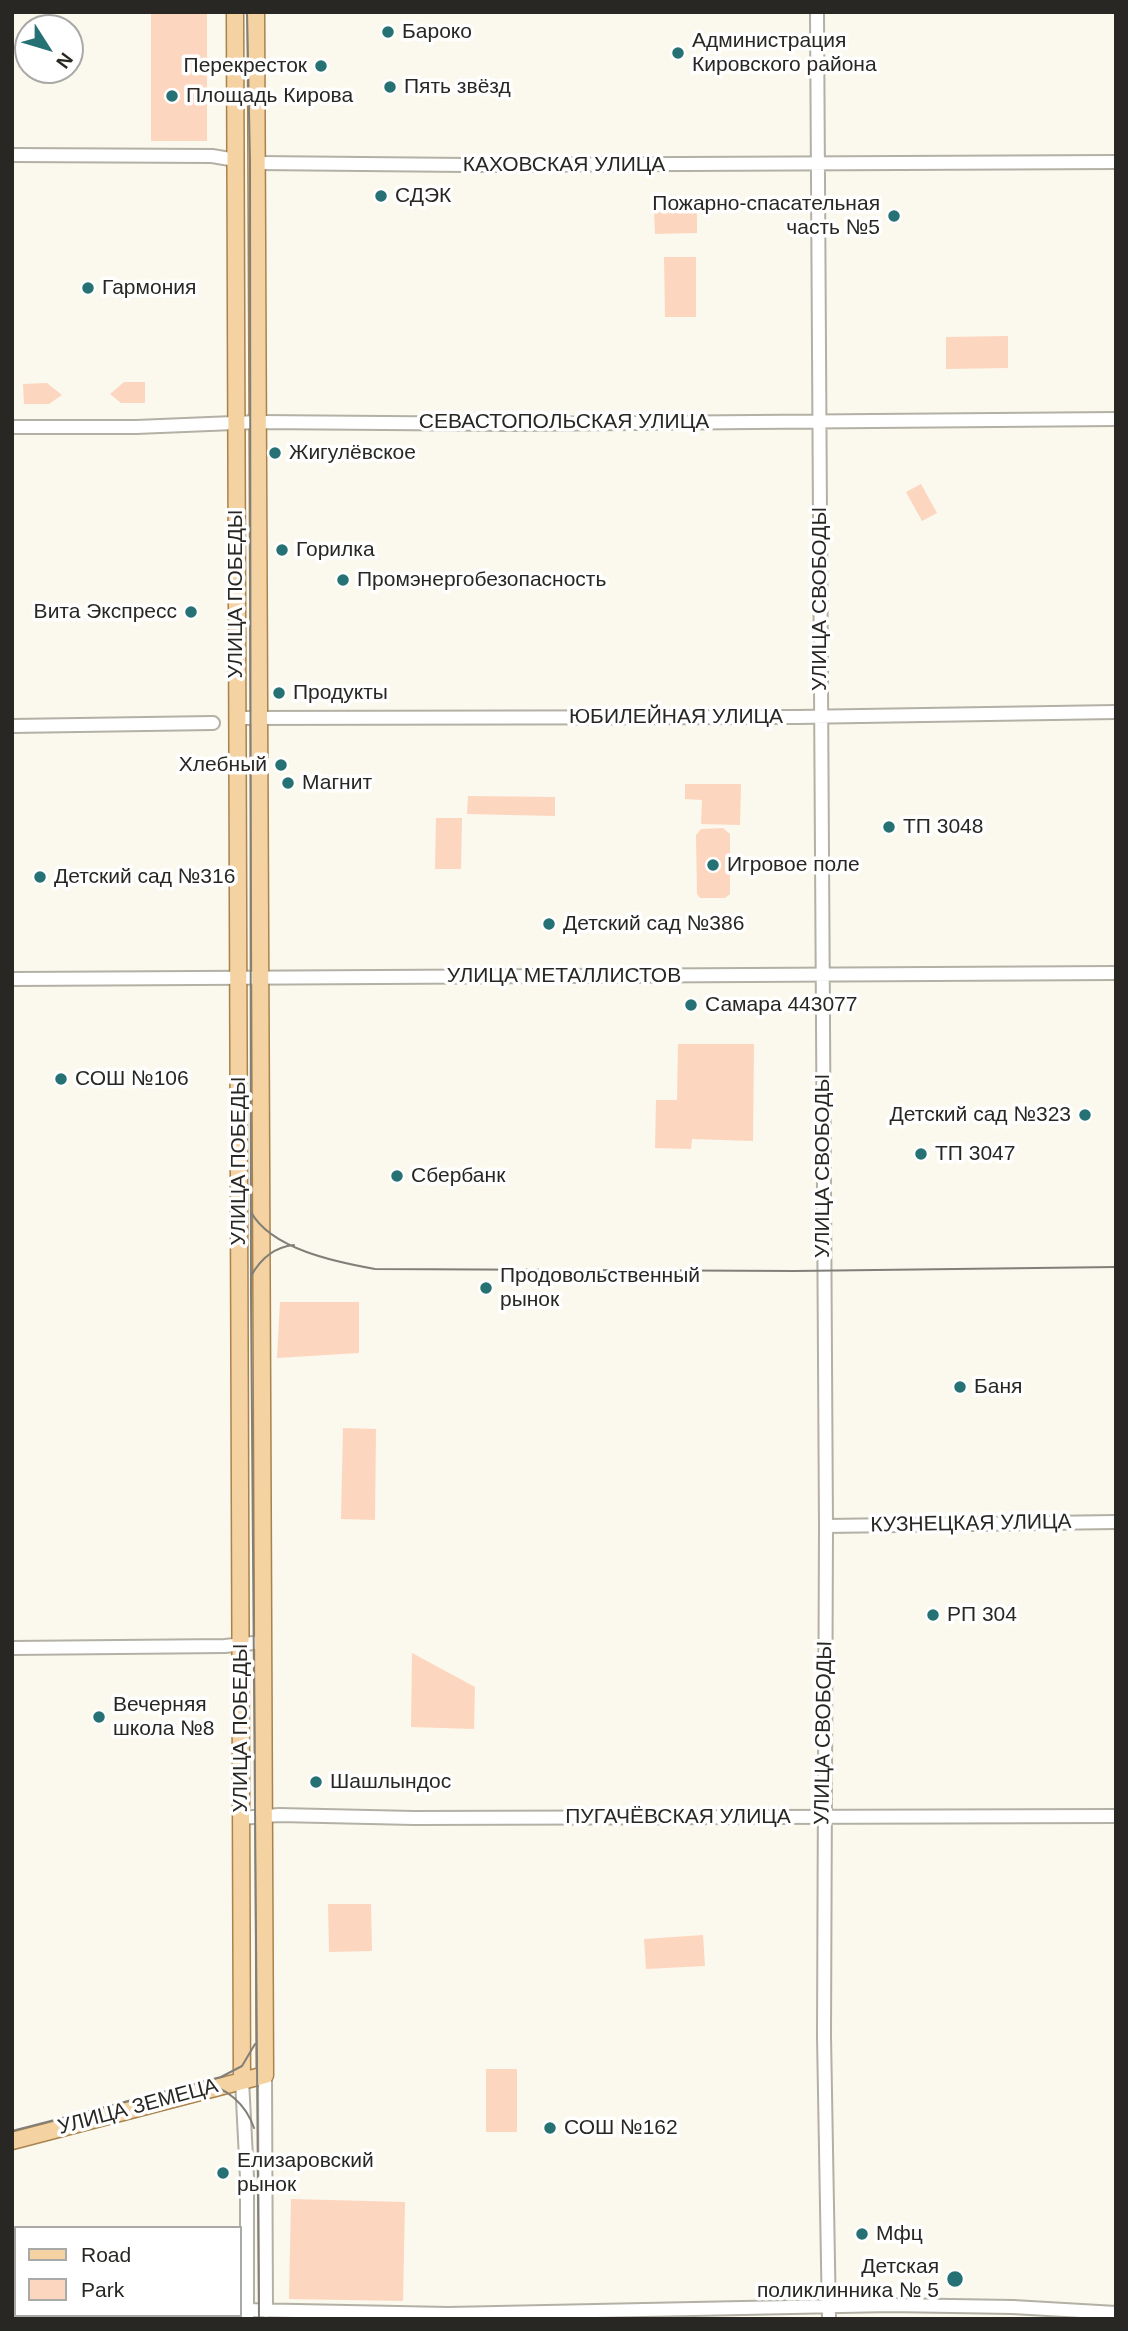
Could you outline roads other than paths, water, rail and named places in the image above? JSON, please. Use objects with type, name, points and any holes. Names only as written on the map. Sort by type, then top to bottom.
[{"type":"main road","name":"УЛИЦА ПОБЕДЫ","points":[[235,12],[242,2080]]},
{"type":"main road","name":"УЛИЦА ПОБЕДЫ","points":[[256,12],[265,2075]]},
{"type":"main road","name":"КАХОВСКАЯ УЛИЦА","points":[[236,160],[257,163]]},
{"type":"main road","name":"УЛИЦА ЗЕМЕЦА","points":[[12,2141],[265,2075]]},
{"type":"street","name":"УЛИЦА СВОБОДЫ","points":[[817,12],[826,1526],[823,1816],[829,2313]]},
{"type":"street","name":"КАХОВСКАЯ УЛИЦА","points":[[12,155],[212,156],[236,160]]},
{"type":"street","name":"КАХОВСКАЯ УЛИЦА","points":[[257,163],[818,165],[1116,162]]},
{"type":"street","name":"СЕВАСТОПОЛЬСКАЯ УЛИЦА","points":[[12,427],[136,427],[258,422],[512,424],[1116,419]]},
{"type":"street","name":"ЮБИЛЕЙНАЯ УЛИЦА","points":[[237,718],[1116,712]]},
{"type":"street","points":[[12,726],[213,723]]},
{"type":"street","name":"УЛИЦА МЕТАЛЛИСТОВ","points":[[12,979],[1116,974]]},
{"type":"street","name":"КУЗНЕЦКАЯ УЛИЦА","points":[[826,1526],[1116,1522]]},
{"type":"street","points":[[12,1648],[240,1645],[263,1642]]},
{"type":"street","name":"ПУГАЧЁВСКАЯ УЛИЦА","points":[[241,1818],[279,1815],[414,1818],[1116,1815]]},
{"type":"street","name":"УЛИЦА ПОБЕДЫ","points":[[265,2075],[266,2311]]},
{"type":"street","name":"УЛИЦА ПОБЕДЫ","points":[[242,2080],[247,2178],[247,2315]]},
{"type":"street","points":[[247,2315],[266,2311],[450,2316],[829,2313],[890,2305],[1015,2313],[1116,2313]]},
{"type":"tram line","points":[[247,12],[250,162],[251,1295],[259,2319]]},
{"type":"tram line","points":[[251,1212],[260,1225],[273,1236],[306,1252],[375,1269],[795,1271],[1116,1267]]},
{"type":"tram line","points":[[251,1276],[269,1254],[294,1245]]},
{"type":"tram line","points":[[12,2131],[221,2077],[242,2066],[255,2044]]},
{"type":"tram line","points":[[202,2082],[220,2088],[241,2104],[254,2128]]},
{"type":"place","name":"Бароко","points":[[388,32]]},
{"type":"place","name":"Администрация Кировского района","points":[[678,53]]},
{"type":"place","name":"Перекресток","points":[[321,66]]},
{"type":"place","name":"Пять звёзд","points":[[390,87]]},
{"type":"place","name":"Площадь Кирова","points":[[172,96]]},
{"type":"place","name":"СДЭК","points":[[381,196]]},
{"type":"place","name":"Пожарно-спасательная часть №5","points":[[894,216]]},
{"type":"place","name":"Гармония","points":[[88,288]]},
{"type":"place","name":"Жигулёвское","points":[[275,453]]},
{"type":"place","name":"Горилка","points":[[282,550]]},
{"type":"place","name":"Промэнергобезопасность","points":[[343,580]]},
{"type":"place","name":"Вита Экспресс","points":[[191,612]]},
{"type":"place","name":"Продукты","points":[[279,693]]},
{"type":"place","name":"Хлебный","points":[[281,765]]},
{"type":"place","name":"Магнит","points":[[288,783]]},
{"type":"place","name":"ТП 3048","points":[[889,827]]},
{"type":"place","name":"Игровое поле","points":[[713,865]]},
{"type":"place","name":"Детский сад №316","points":[[40,877]]},
{"type":"place","name":"Детский сад №386","points":[[549,924]]},
{"type":"place","name":"Самара 443077","points":[[691,1005]]},
{"type":"place","name":"СОШ №106","points":[[61,1079]]},
{"type":"place","name":"Детский сад №323","points":[[1085,1115]]},
{"type":"place","name":"ТП 3047","points":[[921,1154]]},
{"type":"place","name":"Сбербанк","points":[[397,1176]]},
{"type":"place","name":"Продовольственный рынок","points":[[486,1288]]},
{"type":"place","name":"Баня","points":[[960,1387]]},
{"type":"place","name":"РП 304","points":[[933,1615]]},
{"type":"place","name":"Вечерняя школа №8","points":[[99,1717]]},
{"type":"place","name":"Шашлындос","points":[[316,1782]]},
{"type":"place","name":"СОШ №162","points":[[550,2128]]},
{"type":"place","name":"Елизаровский рынок","points":[[223,2173]]},
{"type":"place","name":"Мфц","points":[[862,2234]]},
{"type":"place","name":"Детская поликлинника № 5","points":[[955,2279]]}]
